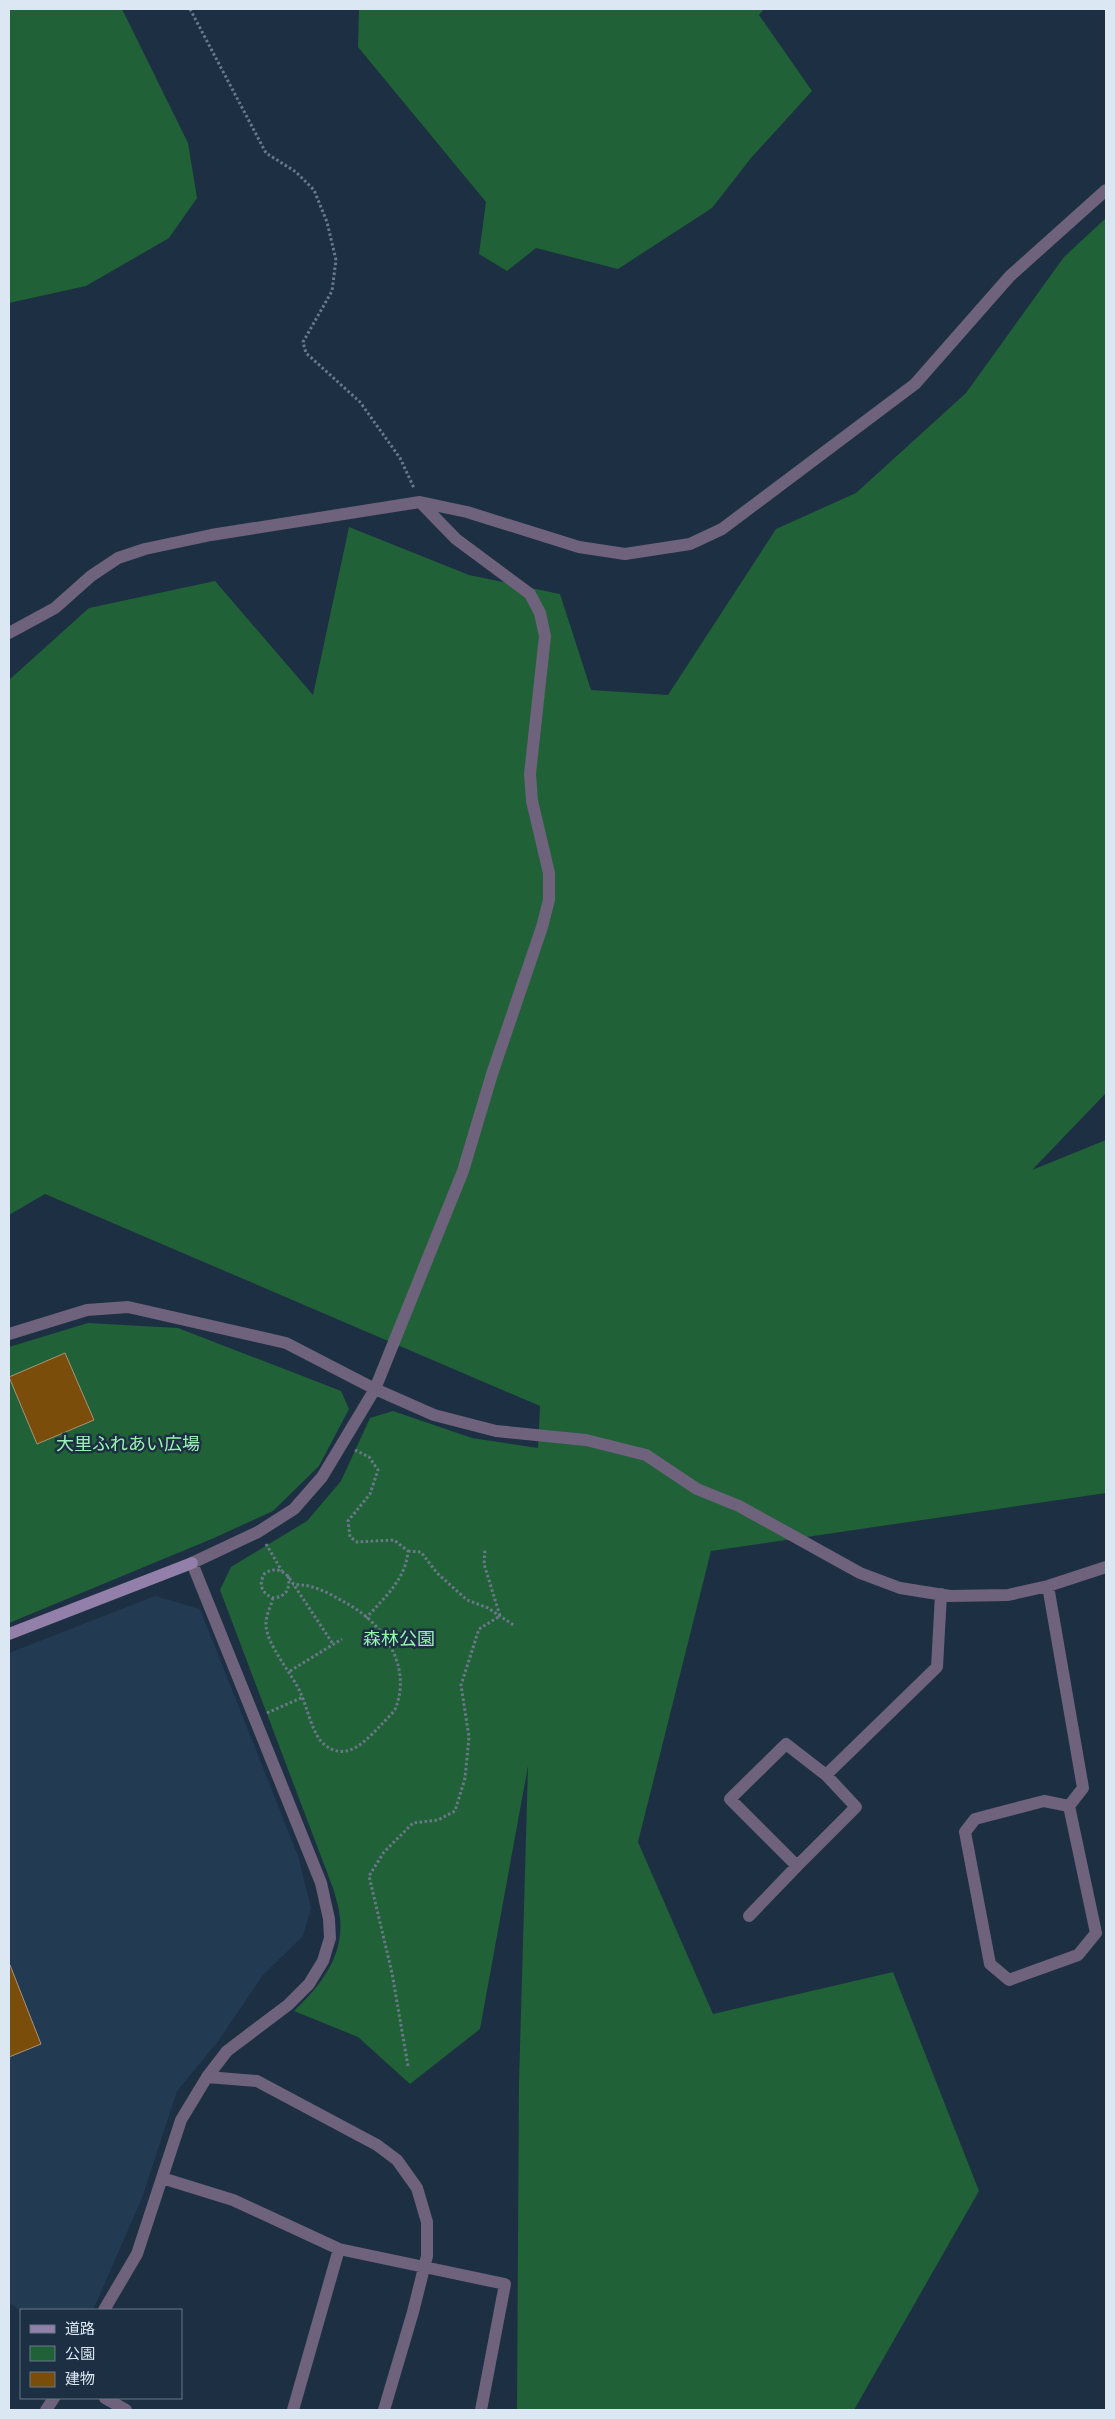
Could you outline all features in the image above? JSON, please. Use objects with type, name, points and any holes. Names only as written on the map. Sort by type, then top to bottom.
[{"type":"street","points":[[9,633],[55,608],[90,576],[118,558],[145,550],[211,536],[420,502],[466,512],[580,547],[624,554],[690,544],[722,528],[915,384],[1010,276],[1106,190]]},
{"type":"street","points":[[9,1634],[192,1563],[258,1532],[294,1509],[322,1477],[375,1389],[463,1171],[492,1074],[549,900],[548,866],[532,801],[530,774],[545,636],[540,613],[530,594],[456,539],[420,502]]},
{"type":"street","points":[[9,1334],[87,1310],[128,1307],[286,1343],[375,1389],[434,1415],[496,1431],[586,1440],[646,1455],[697,1489],[739,1506],[860,1573],[900,1588],[941,1594],[1008,1595],[1048,1586],[1106,1568]]},
{"type":"street","points":[[105,2309],[137,2254],[181,2120],[207,2077],[227,2051],[288,2005],[309,1984],[323,1961],[330,1938],[329,1919],[321,1883],[192,1563]]},
{"type":"street","points":[[1048,1586],[1083,1788],[1069,1806],[1096,1933],[1078,1955],[1009,1980],[990,1964],[965,1832],[974,1819],[1044,1801],[1069,1806]]},
{"type":"street","points":[[826,1775],[937,1666],[941,1594]]},
{"type":"street","points":[[748,1916],[856,1807],[826,1775],[786,1744],[730,1799],[797,1866]]},
{"type":"street","points":[[207,2077],[258,2081],[378,2145],[397,2160],[417,2188],[428,2222],[424,2267],[414,2312],[384,2410]]},
{"type":"street","points":[[162,2178],[233,2200],[339,2249],[505,2284],[481,2410]]},
{"type":"street","points":[[294,2410],[339,2249]]},
{"type":"street","points":[[46,2410],[53,2399]]},
{"type":"street","points":[[107,2399],[126,2410]]},
{"type":"path","points":[[190,9],[266,153],[296,172],[314,190],[327,222],[336,260],[332,291],[302,342],[306,353],[360,402],[400,458],[420,502]]},
{"type":"path","points":[[343,1444],[369,1457],[378,1470],[370,1494],[348,1521],[350,1537],[357,1542],[394,1540],[408,1551],[421,1552],[437,1573],[467,1600],[488,1608],[515,1626]]},
{"type":"path","points":[[258,1532],[333,1644]]},
{"type":"path","points":[[485,1550],[484,1564],[500,1616]]},
{"type":"path","points":[[366,1618],[395,1585],[407,1566],[408,1551]]},
{"type":"path","points":[[273,1598],[263,1591],[262,1578],[271,1570],[283,1571]]},
{"type":"path","points":[[273,1598],[285,1594],[289,1589],[288,1576]]},
{"type":"path","points":[[273,1598],[267,1615],[267,1634],[290,1671],[303,1697],[318,1738],[331,1749],[339,1752],[348,1751],[363,1744],[396,1708],[400,1689],[400,1670],[394,1651],[383,1634],[355,1607],[328,1593],[303,1584],[293,1585]]},
{"type":"path","points":[[408,2066],[392,1973],[369,1876],[384,1852],[414,1823],[438,1820],[455,1811],[465,1778],[469,1737],[461,1685],[479,1629],[500,1616]]},
{"type":"path","points":[[290,1671],[342,1639]]},
{"type":"path","points":[[255,1718],[303,1697]]},
{"type":"shaded area","points":[[155,1596],[200,1609],[298,1856],[311,1908],[303,1936],[263,1975],[219,2040],[177,2091],[142,2198],[93,2309],[20,2310],[9,2303],[9,1653]]},
{"type":"green space","points":[[9,9],[122,9],[188,143],[197,198],[169,238],[86,286],[9,303]]},
{"type":"green space","points":[[359,9],[764,9],[759,15],[812,91],[751,158],[712,208],[618,269],[536,248],[507,271],[479,254],[486,202],[358,47]]},
{"type":"green space","name":"森林公園","points":[[1106,218],[1106,1093],[1032,1170],[1106,1140],[1106,1493],[711,1551],[638,1842],[713,2014],[893,1972],[979,2191],[854,2410],[517,2410],[519,2082],[528,1766],[480,2029],[410,2084],[358,2037],[294,2011],[321,1981],[334,1958],[340,1932],[339,1910],[333,1888],[220,1590],[231,1567],[307,1521],[341,1481],[370,1418],[393,1411],[472,1438],[538,1448],[540,1406],[45,1194],[9,1215],[9,680],[89,608],[215,581],[313,695],[349,527],[469,575],[560,594],[591,690],[668,695],[776,529],[856,493],[966,393],[1064,257]]},
{"type":"green space","name":"大里ふれあい広場","points":[[88,1323],[178,1328],[341,1391],[349,1409],[319,1466],[273,1511],[214,1538],[9,1623],[9,1347]]},
{"type":"building","points":[[65,1353],[94,1420],[37,1444],[9,1377]]},
{"type":"building","points":[[9,1966],[41,2044],[9,2057]]}]
